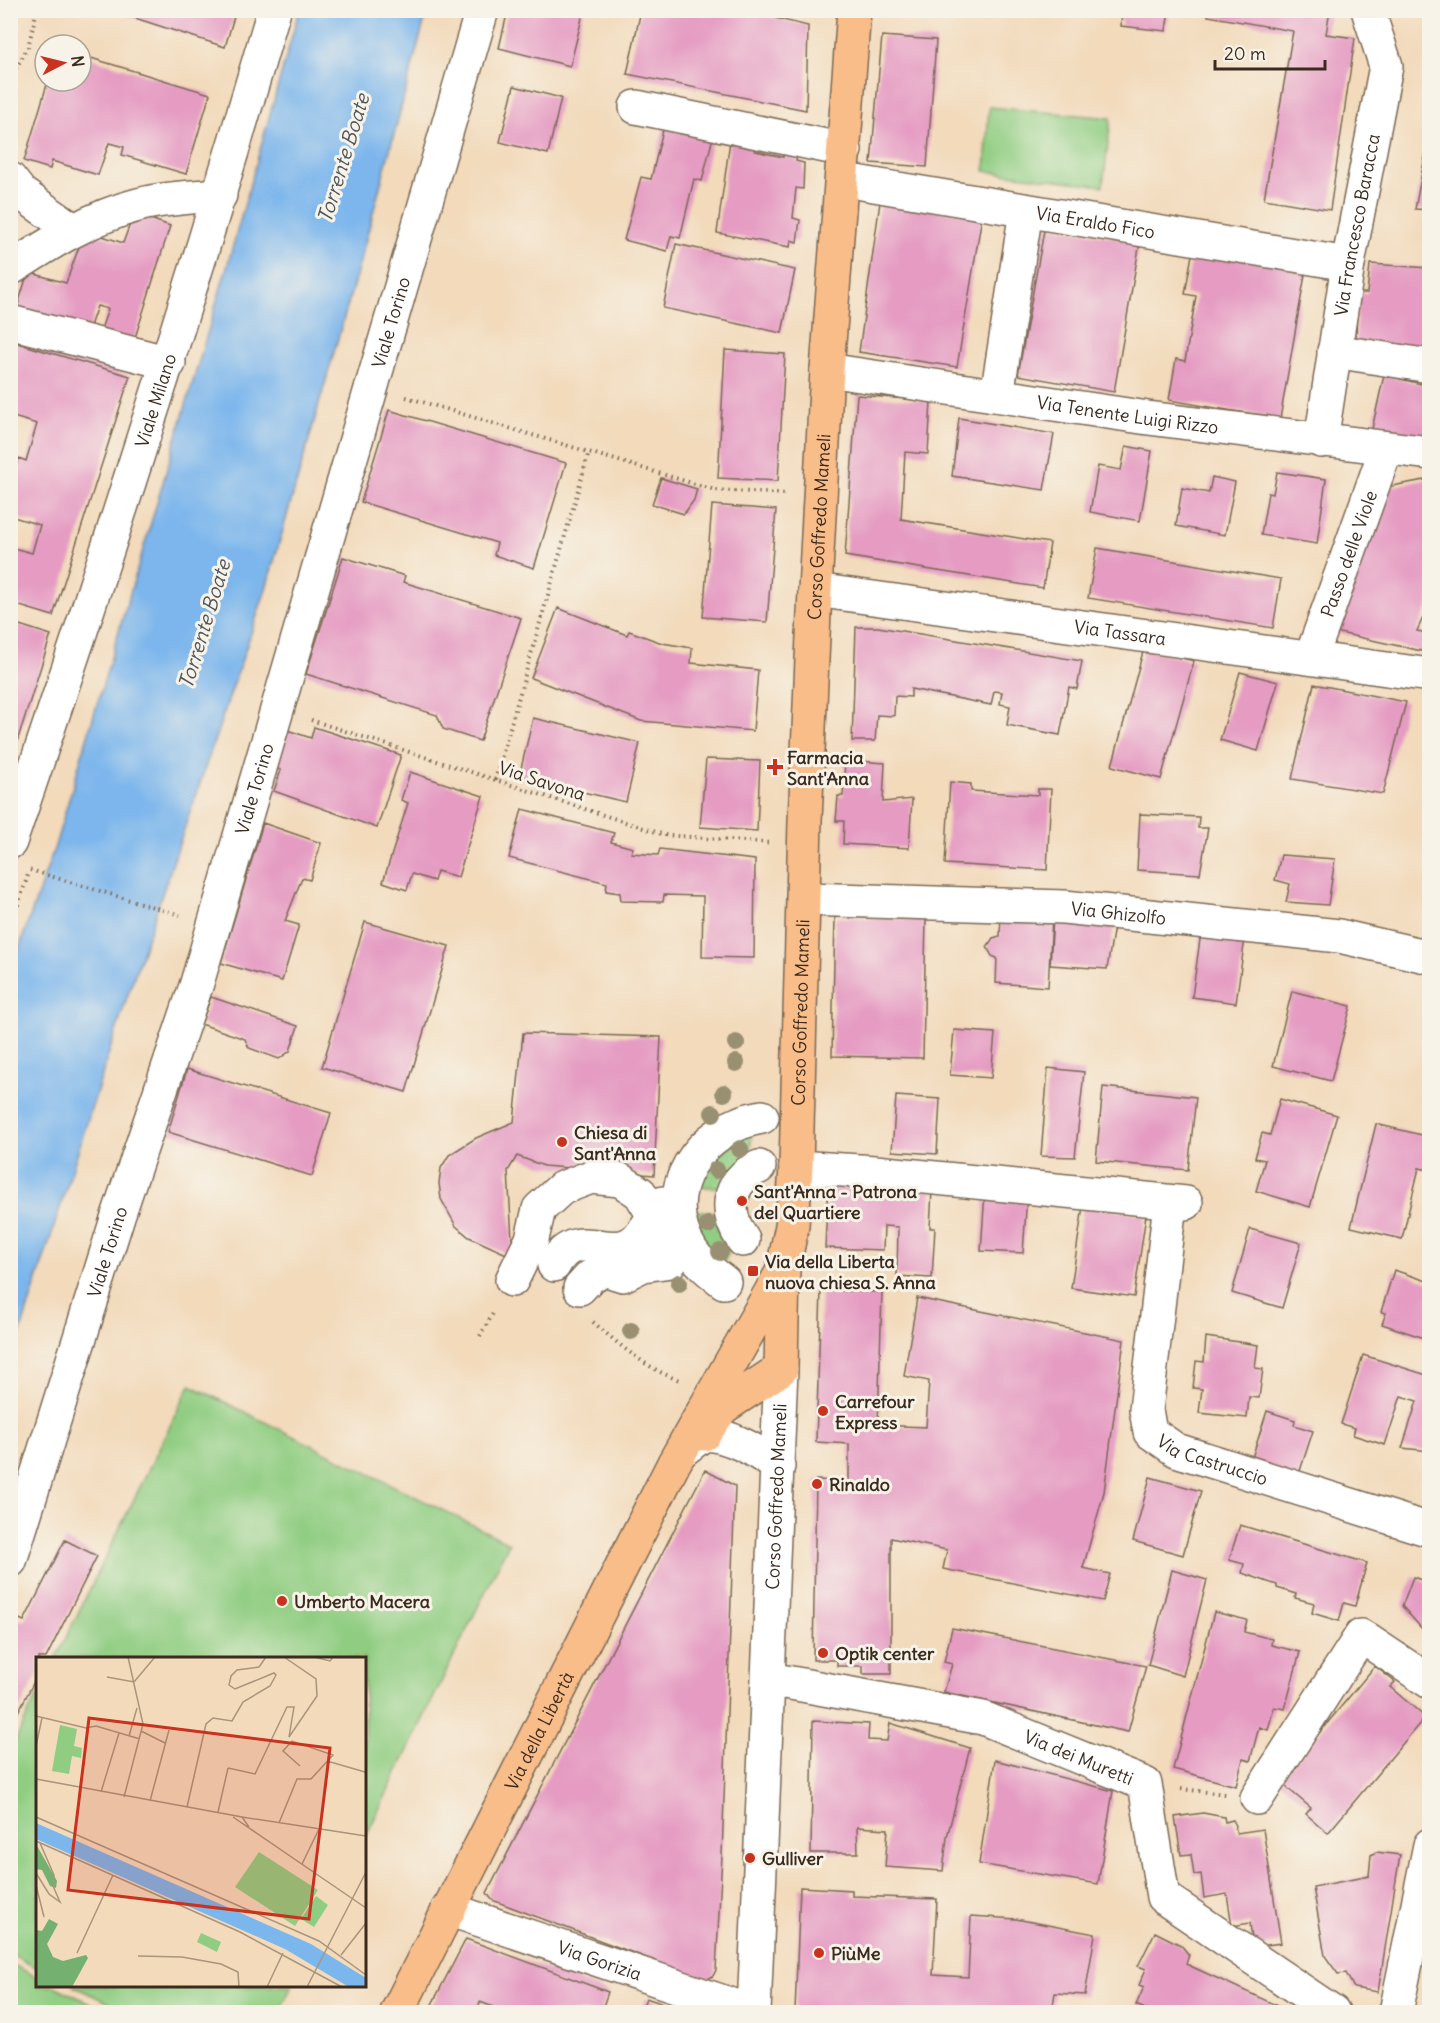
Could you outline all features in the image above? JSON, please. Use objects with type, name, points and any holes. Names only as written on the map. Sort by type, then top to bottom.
[{"type":"main road","name":"Corso Goffredo Mameli","points":[[782,1369],[783,1269],[792,1226],[796,1167],[815,590],[827,370],[854,10]]},
{"type":"main road","name":"Via della Libertà","points":[[397,2013],[448,1909],[783,1269]]},
{"type":"main road","name":"Via della Libertà","points":[[693,1442],[722,1408],[782,1369]]},
{"type":"street","name":"Viale Milano","points":[[10,842],[20,786],[64,688],[169,363],[274,10]]},
{"type":"street","name":"Viale Torino","points":[[10,1561],[118,1216],[197,983],[482,10]]},
{"type":"street","name":"Via Francesco Baracca","points":[[1321,441],[1348,264],[1386,66],[1368,10]]},
{"type":"street","name":"Via Eraldo Fico","points":[[636,107],[844,165],[1026,211],[1348,264]]},
{"type":"street","points":[[10,179],[21,193],[73,230]]},
{"type":"street","points":[[10,269],[94,219],[138,205],[220,195]]},
{"type":"street","points":[[997,395],[1026,211]]},
{"type":"street","points":[[10,322],[169,363]]},
{"type":"street","points":[[1334,351],[1430,366]]},
{"type":"street","name":"Via Tenente Luigi Rizzo","points":[[827,370],[1321,441],[1430,453]]},
{"type":"street","name":"Passo delle Viole","points":[[1311,658],[1386,449]]},
{"type":"street","name":"Via Tassara","points":[[815,590],[1423,674]]},
{"type":"street","name":"Via Ghizolfo","points":[[804,899],[1064,908],[1339,936],[1430,957]]},
{"type":"street","points":[[554,1265],[560,1255],[571,1246],[628,1246],[666,1206],[686,1169],[701,1149],[718,1134],[741,1121],[762,1117]]},
{"type":"street","points":[[743,1239],[735,1228],[729,1200],[736,1184],[748,1172],[759,1167]]},
{"type":"street","name":"Via Castruccio","points":[[796,1167],[875,1172],[1178,1203],[1146,1410],[1150,1432],[1176,1450],[1430,1530]]},
{"type":"street","points":[[512,1280],[532,1239],[539,1209],[562,1188],[591,1177],[620,1180],[666,1206],[681,1222],[690,1250],[706,1268],[724,1282]]},
{"type":"street","points":[[580,1288],[590,1277],[604,1269],[623,1275],[643,1266],[671,1261],[661,1246],[666,1206]]},
{"type":"street","name":"Corso Goffredo Mameli","points":[[753,2013],[782,1369]]},
{"type":"street","points":[[693,1442],[719,1435],[757,1452],[778,1466]]},
{"type":"street","points":[[1257,1798],[1361,1636],[1430,1682]]},
{"type":"street","name":"Via dei Muretti","points":[[769,1679],[983,1718],[1145,1784],[1163,1898],[1332,2012]]},
{"type":"street","points":[[1396,2013],[1430,1845]]},
{"type":"street","name":"Via Gorizia","points":[[448,1909],[753,2013]]},
{"type":"path","points":[[10,80],[28,46],[37,10]]},
{"type":"path","points":[[372,387],[715,490],[821,495]]},
{"type":"path","points":[[495,780],[589,452]]},
{"type":"path","name":"Via Savona","points":[[277,709],[665,835],[805,845]]},
{"type":"path","points":[[34,871],[183,916]]},
{"type":"path","points":[[636,1358],[659,1373],[680,1380]]},
{"type":"path","points":[[1145,1784],[1257,1798]]},
{"type":"green space","points":[[989,107],[1111,118],[1103,186],[985,171]]},
{"type":"green space","points":[[752,1131],[749,1165],[727,1188],[692,1186],[702,1165]]},
{"type":"green space","points":[[689,1211],[723,1212],[736,1239],[719,1272]]},
{"type":"green space","name":"Umberto Macera","points":[[190,1385],[509,1543],[366,1836],[366,1657],[56,1657]]},
{"type":"green space","points":[[36,1697],[36,1967],[11,1954],[11,1750]]},
{"type":"green space","points":[[11,1964],[36,1976],[36,1987],[56,1987],[109,2012],[11,2012]]},
{"type":"green space","points":[[75,1987],[292,1987],[279,2012],[128,2012]]},
{"type":"water","name":"Torrente Boate","points":[[299,11],[427,11],[358,269],[265,592],[124,1006],[11,1362],[11,971],[55,846],[227,267]]},
{"type":"building","points":[[110,10],[236,10],[225,47]]},
{"type":"building","points":[[508,10],[584,10],[570,66],[499,48]]},
{"type":"building","points":[[641,10],[743,10],[808,26],[806,110],[627,74]]},
{"type":"building","points":[[1122,10],[1169,10],[1166,31],[1121,26]]},
{"type":"building","points":[[1209,10],[1330,10],[1326,34],[1355,38],[1330,210],[1264,199],[1293,31],[1208,16]]},
{"type":"building","points":[[882,36],[936,40],[927,167],[871,163]]},
{"type":"building","points":[[93,59],[210,94],[186,174],[122,155],[124,147],[109,143],[98,175],[52,161],[50,169],[24,161],[44,93],[93,93]]},
{"type":"building","points":[[514,86],[561,98],[548,154],[500,142]]},
{"type":"building","points":[[664,126],[713,137],[702,181],[694,179],[680,238],[671,236],[667,251],[624,240],[641,177],[651,179]]},
{"type":"building","points":[[730,141],[756,146],[755,151],[783,157],[784,152],[797,155],[796,161],[804,163],[803,189],[796,188],[793,218],[800,220],[797,242],[791,240],[790,247],[717,233]]},
{"type":"building","points":[[1428,141],[1430,141],[1430,210],[1415,209]]},
{"type":"building","points":[[880,202],[982,216],[957,367],[859,352]]},
{"type":"building","points":[[134,213],[170,226],[134,341],[100,332],[108,309],[97,306],[89,329],[17,308],[28,272],[66,283],[85,230],[123,243]]},
{"type":"building","points":[[1045,225],[1140,242],[1114,392],[1018,375]]},
{"type":"building","points":[[676,244],[795,270],[782,333],[663,308]]},
{"type":"building","points":[[1193,249],[1306,269],[1280,419],[1169,400],[1176,359],[1185,361],[1196,296],[1185,294]]},
{"type":"building","points":[[1370,264],[1430,268],[1430,352],[1356,347],[1357,293],[1367,293]]},
{"type":"building","points":[[10,341],[130,376],[53,616],[10,603],[10,547],[32,553],[40,525],[10,516],[10,484],[19,458],[26,461],[37,424],[10,416]]},
{"type":"building","points":[[725,350],[785,354],[778,481],[718,478]]},
{"type":"building","points":[[1384,375],[1430,386],[1430,442],[1372,429]]},
{"type":"building","points":[[857,395],[931,401],[928,454],[905,452],[901,519],[1050,543],[1043,588],[845,556]]},
{"type":"building","points":[[389,410],[566,463],[534,568],[494,555],[497,543],[361,502]]},
{"type":"building","points":[[959,418],[1054,434],[1044,490],[952,476]]},
{"type":"building","points":[[1126,446],[1152,451],[1140,521],[1090,512],[1098,466],[1121,470]]},
{"type":"building","points":[[1277,472],[1326,479],[1317,544],[1261,535],[1268,493],[1273,494]]},
{"type":"building","points":[[1212,477],[1235,482],[1225,535],[1176,526],[1182,488],[1209,493]]},
{"type":"building","points":[[661,478],[697,489],[694,500],[684,514],[652,504]]},
{"type":"building","points":[[1430,479],[1430,602],[1417,631],[1427,633],[1422,651],[1335,632],[1376,489]]},
{"type":"building","points":[[712,505],[776,510],[767,622],[703,617]]},
{"type":"building","points":[[1097,548],[1281,579],[1273,628],[1088,598]]},
{"type":"building","points":[[343,557],[405,576],[403,582],[521,618],[480,741],[443,729],[437,715],[306,674]]},
{"type":"building","points":[[558,608],[627,635],[629,631],[662,643],[692,648],[691,663],[758,670],[753,731],[641,721],[531,678]]},
{"type":"building","points":[[10,622],[51,635],[14,751],[10,750]]},
{"type":"building","points":[[856,627],[878,627],[1082,661],[1077,689],[1069,687],[1060,735],[1007,725],[1010,706],[1000,704],[1002,692],[994,691],[991,705],[911,689],[911,697],[895,696],[894,716],[877,715],[875,741],[852,741]]},
{"type":"building","points":[[1144,648],[1194,661],[1161,779],[1112,766]]},
{"type":"building","points":[[1240,672],[1278,682],[1258,751],[1220,740]]},
{"type":"building","points":[[1314,684],[1406,702],[1383,794],[1292,779]]},
{"type":"building","points":[[533,718],[640,743],[626,802],[519,777]]},
{"type":"building","points":[[314,727],[401,755],[377,828],[274,791],[281,770],[274,768],[287,730],[311,738]]},
{"type":"building","points":[[706,759],[760,761],[757,831],[700,827]]},
{"type":"building","points":[[845,760],[885,763],[883,802],[912,799],[909,848],[843,844],[844,821],[836,821],[838,796],[843,796]]},
{"type":"building","points":[[410,772],[483,796],[458,877],[437,871],[434,881],[412,874],[407,890],[383,882],[408,803],[401,800]]},
{"type":"building","points":[[950,782],[971,784],[971,791],[1038,795],[1038,789],[1051,789],[1047,870],[945,864]]},
{"type":"building","points":[[522,809],[614,833],[611,842],[633,848],[631,853],[658,855],[660,849],[755,860],[754,958],[702,957],[703,896],[664,895],[663,902],[621,901],[620,893],[606,891],[607,883],[509,858]]},
{"type":"building","points":[[1140,814],[1199,817],[1198,828],[1208,828],[1200,874],[1137,870]]},
{"type":"building","points":[[263,823],[321,843],[310,880],[302,878],[285,921],[299,925],[282,981],[221,963]]},
{"type":"building","points":[[1281,855],[1335,859],[1328,905],[1286,902],[1290,884],[1275,880]]},
{"type":"building","points":[[1001,915],[1052,919],[1048,987],[996,983],[997,958],[992,956],[987,947],[993,938],[1000,936]]},
{"type":"building","points":[[835,917],[926,919],[923,1058],[832,1056]]},
{"type":"building","points":[[1053,918],[1115,920],[1107,969],[1050,965]]},
{"type":"building","points":[[365,922],[449,946],[406,1092],[322,1067]]},
{"type":"building","points":[[1201,932],[1245,938],[1236,1003],[1192,997]]},
{"type":"building","points":[[1292,991],[1351,1006],[1331,1081],[1273,1066]]},
{"type":"building","points":[[211,997],[298,1026],[290,1051],[279,1059],[249,1048],[245,1039],[201,1024]]},
{"type":"building","points":[[954,1030],[995,1033],[991,1078],[950,1075]]},
{"type":"building","name":"Chiesa di Sant'Anna","points":[[523,1033],[661,1037],[654,1175],[544,1166],[517,1156],[508,1171],[513,1257],[469,1237],[456,1226],[441,1199],[439,1183],[441,1168],[449,1155],[476,1138],[514,1122]]},
{"type":"building","points":[[1048,1068],[1084,1072],[1075,1157],[1041,1156]]},
{"type":"building","points":[[187,1069],[331,1113],[312,1176],[168,1132]]},
{"type":"building","points":[[1103,1087],[1196,1097],[1188,1170],[1096,1161]]},
{"type":"building","points":[[896,1096],[940,1099],[937,1154],[892,1151]]},
{"type":"building","points":[[1280,1099],[1337,1115],[1310,1207],[1256,1191],[1265,1160],[1255,1158],[1262,1133],[1270,1135]]},
{"type":"building","points":[[1376,1124],[1430,1137],[1429,1170],[1419,1168],[1402,1239],[1351,1227]]},
{"type":"building","points":[[828,1183],[932,1190],[930,1228],[935,1228],[932,1278],[897,1276],[898,1227],[884,1226],[883,1250],[825,1248]]},
{"type":"building","points":[[985,1192],[1027,1195],[1023,1253],[981,1251]]},
{"type":"building","points":[[1083,1206],[1146,1215],[1134,1297],[1071,1288]]},
{"type":"building","points":[[1250,1229],[1301,1243],[1282,1308],[1232,1293]]},
{"type":"building","points":[[1394,1270],[1430,1282],[1430,1340],[1382,1324],[1386,1313],[1381,1312]]},
{"type":"building","points":[[821,1290],[882,1292],[878,1425],[926,1427],[929,1381],[904,1376],[917,1298],[1124,1340],[1104,1492],[1083,1568],[1110,1574],[1103,1601],[943,1569],[947,1550],[891,1538],[891,1674],[863,1674],[863,1666],[837,1666],[837,1660],[813,1660],[816,1480],[849,1481],[849,1444],[816,1442]]},
{"type":"building","points":[[1206,1337],[1258,1345],[1255,1368],[1263,1369],[1259,1398],[1249,1397],[1247,1418],[1199,1413],[1202,1389],[1193,1388],[1196,1361],[1204,1362]]},
{"type":"building","points":[[1363,1355],[1430,1376],[1430,1451],[1402,1448],[1417,1401],[1401,1396],[1385,1445],[1353,1435],[1355,1428],[1341,1424]]},
{"type":"building","points":[[1267,1411],[1295,1420],[1294,1425],[1313,1431],[1296,1483],[1249,1467]]},
{"type":"building","points":[[705,1470],[735,1486],[716,1970],[713,1976],[706,1980],[492,1900],[487,1893]]},
{"type":"building","points":[[1150,1477],[1201,1491],[1183,1555],[1133,1541]]},
{"type":"building","points":[[1240,1525],[1367,1563],[1355,1606],[1344,1603],[1339,1621],[1312,1613],[1314,1603],[1295,1598],[1296,1594],[1242,1573],[1244,1564],[1229,1560]]},
{"type":"building","points":[[65,1540],[97,1556],[46,1657],[36,1657],[36,1678],[18,1712],[10,1707],[10,1615],[24,1621]]},
{"type":"building","points":[[1172,1570],[1207,1580],[1183,1676],[1148,1665]]},
{"type":"building","points":[[1413,1577],[1430,1583],[1430,1638],[1402,1606]]},
{"type":"building","points":[[1214,1612],[1247,1620],[1244,1632],[1272,1639],[1271,1645],[1300,1652],[1285,1709],[1274,1707],[1268,1730],[1259,1727],[1250,1761],[1243,1759],[1236,1786],[1173,1769]]},
{"type":"building","points":[[952,1628],[1146,1666],[1128,1732],[944,1692],[952,1664],[944,1662]]},
{"type":"building","points":[[1375,1666],[1395,1682],[1390,1687],[1425,1717],[1328,1833],[1306,1814],[1311,1808],[1279,1781]]},
{"type":"building","points":[[813,1721],[869,1724],[868,1740],[887,1741],[890,1723],[970,1748],[947,1837],[943,1871],[885,1867],[888,1829],[857,1827],[858,1853],[811,1853]]},
{"type":"building","points":[[995,1760],[1113,1791],[1098,1884],[979,1864]]},
{"type":"building","points":[[1203,1813],[1224,1817],[1225,1822],[1233,1820],[1237,1833],[1263,1829],[1281,1943],[1253,1947],[1250,1923],[1232,1926],[1227,1894],[1204,1898],[1201,1874],[1194,1875],[1191,1854],[1181,1855],[1175,1817]]},
{"type":"building","points":[[1376,1852],[1400,1855],[1378,1992],[1354,1988],[1346,1973],[1338,1974],[1325,1956],[1313,1887],[1369,1876],[1371,1855]]},
{"type":"building","points":[[800,1887],[852,1890],[852,1896],[937,1899],[933,1975],[968,1977],[971,1916],[1016,1919],[1095,1934],[1085,1995],[1055,1993],[1052,2012],[795,2012]]},
{"type":"building","points":[[1155,1932],[1181,1945],[1189,1955],[1186,1964],[1291,2012],[1152,2012],[1136,2005],[1144,1987],[1139,1985],[1146,1969],[1138,1966]]},
{"type":"building","points":[[466,1939],[608,1992],[601,2012],[507,2012],[480,2002],[476,2012],[428,2012]]},
{"type":"building","points":[[646,1998],[687,2012],[641,2012]]},
{"type":"place","name":"Farmacia Sant'Anna","points":[[775,767]]},
{"type":"place","name":"Chiesa di Sant'Anna","points":[[562,1142]]},
{"type":"place","name":"Sant'Anna - Patrona del Quartiere","points":[[742,1201]]},
{"type":"place","name":"Via della Liberta nuova chiesa S. Anna","points":[[753,1271]]},
{"type":"place","name":"Carrefour Express","points":[[823,1411]]},
{"type":"place","name":"Rinaldo","points":[[817,1484]]},
{"type":"place","name":"Umberto Macera","points":[[282,1601]]},
{"type":"place","name":"Optik center","points":[[823,1653]]},
{"type":"place","name":"Gulliver","points":[[750,1858]]},
{"type":"place","name":"PiùMe","points":[[819,1953]]}]
